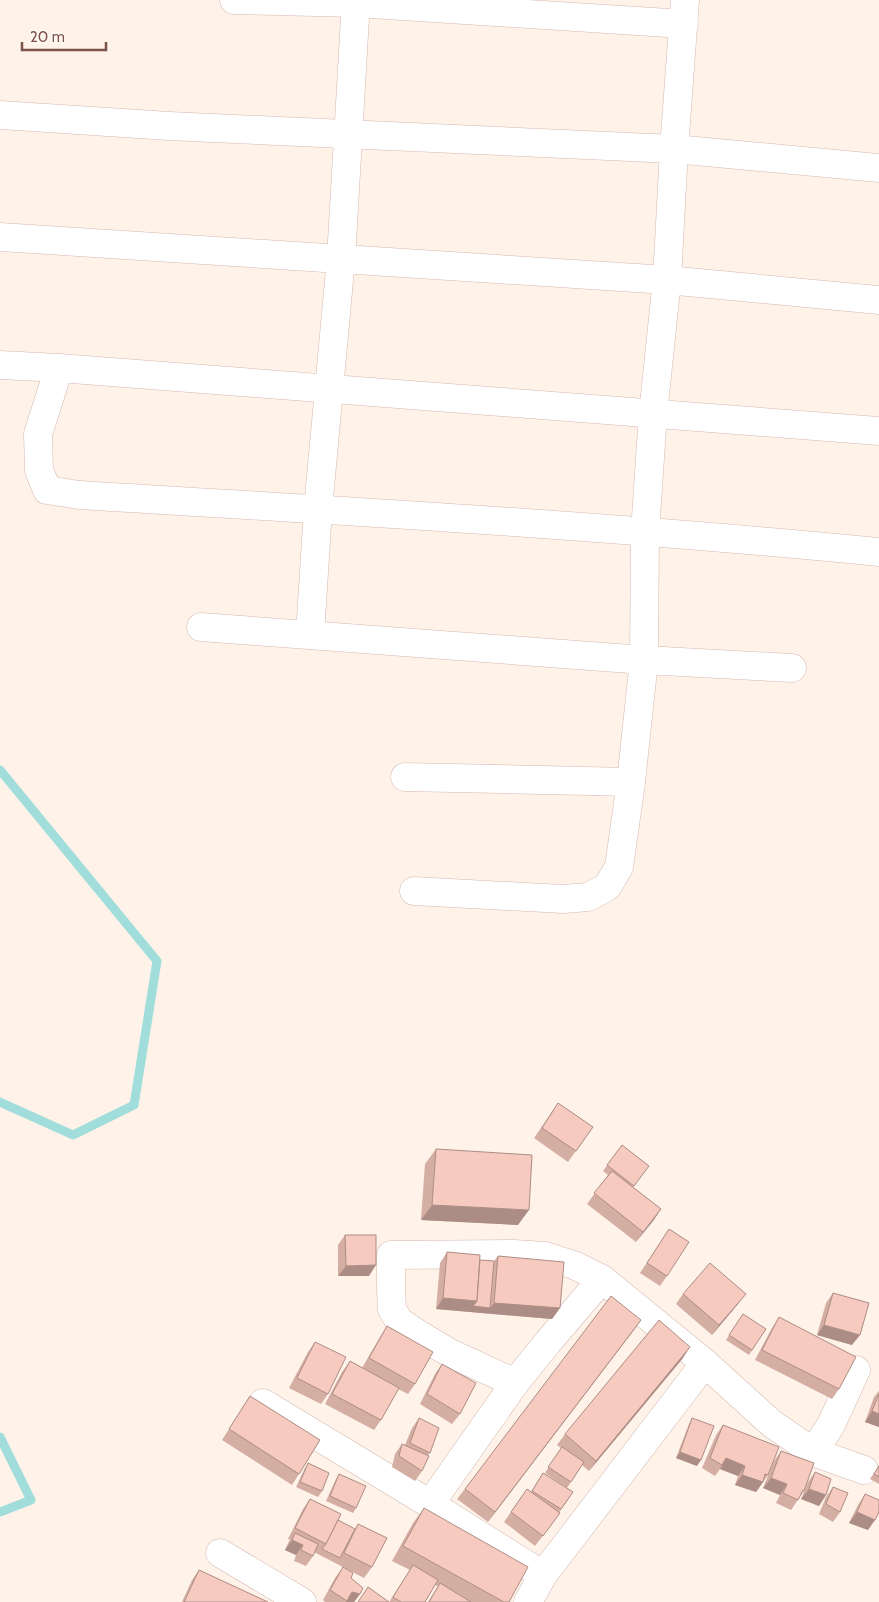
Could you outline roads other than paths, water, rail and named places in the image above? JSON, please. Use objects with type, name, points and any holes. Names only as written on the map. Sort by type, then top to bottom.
[{"type":"street","points":[[234,0],[684,12],[666,280],[653,414],[645,532],[644,660],[632,782],[620,868],[607,888],[588,897],[563,899],[414,891]]},
{"type":"street","points":[[310,635],[318,509],[341,259],[356,2]]},
{"type":"street","points":[[0,115],[170,126],[674,149],[879,168]]},
{"type":"street","points":[[0,237],[666,280],[879,300]]},
{"type":"street","points":[[0,365],[329,388],[879,431]]},
{"type":"street","points":[[59,368],[38,434],[40,470],[47,490],[79,495],[318,509],[734,538],[879,552]]},
{"type":"street","points":[[201,627],[644,660],[792,668]]},
{"type":"street","points":[[405,777],[632,782]]},
{"type":"street","points":[[515,1383],[450,1353],[399,1321],[392,1309],[390,1290],[391,1254],[514,1254],[545,1256],[574,1265],[602,1280],[705,1363],[771,1422],[813,1452],[864,1470]]},
{"type":"street","points":[[430,1504],[515,1383],[602,1280]]},
{"type":"street","points":[[528,1602],[543,1575],[705,1363]]},
{"type":"street","points":[[813,1452],[831,1425],[856,1370]]},
{"type":"street","points":[[263,1403],[543,1575]]},
{"type":"street","points":[[220,1553],[302,1602]]},
{"type":"waterway","points":[[0,770],[157,961],[134,1105],[73,1135],[0,1102]]},
{"type":"waterway","points":[[0,1437],[31,1500],[0,1512]]}]
